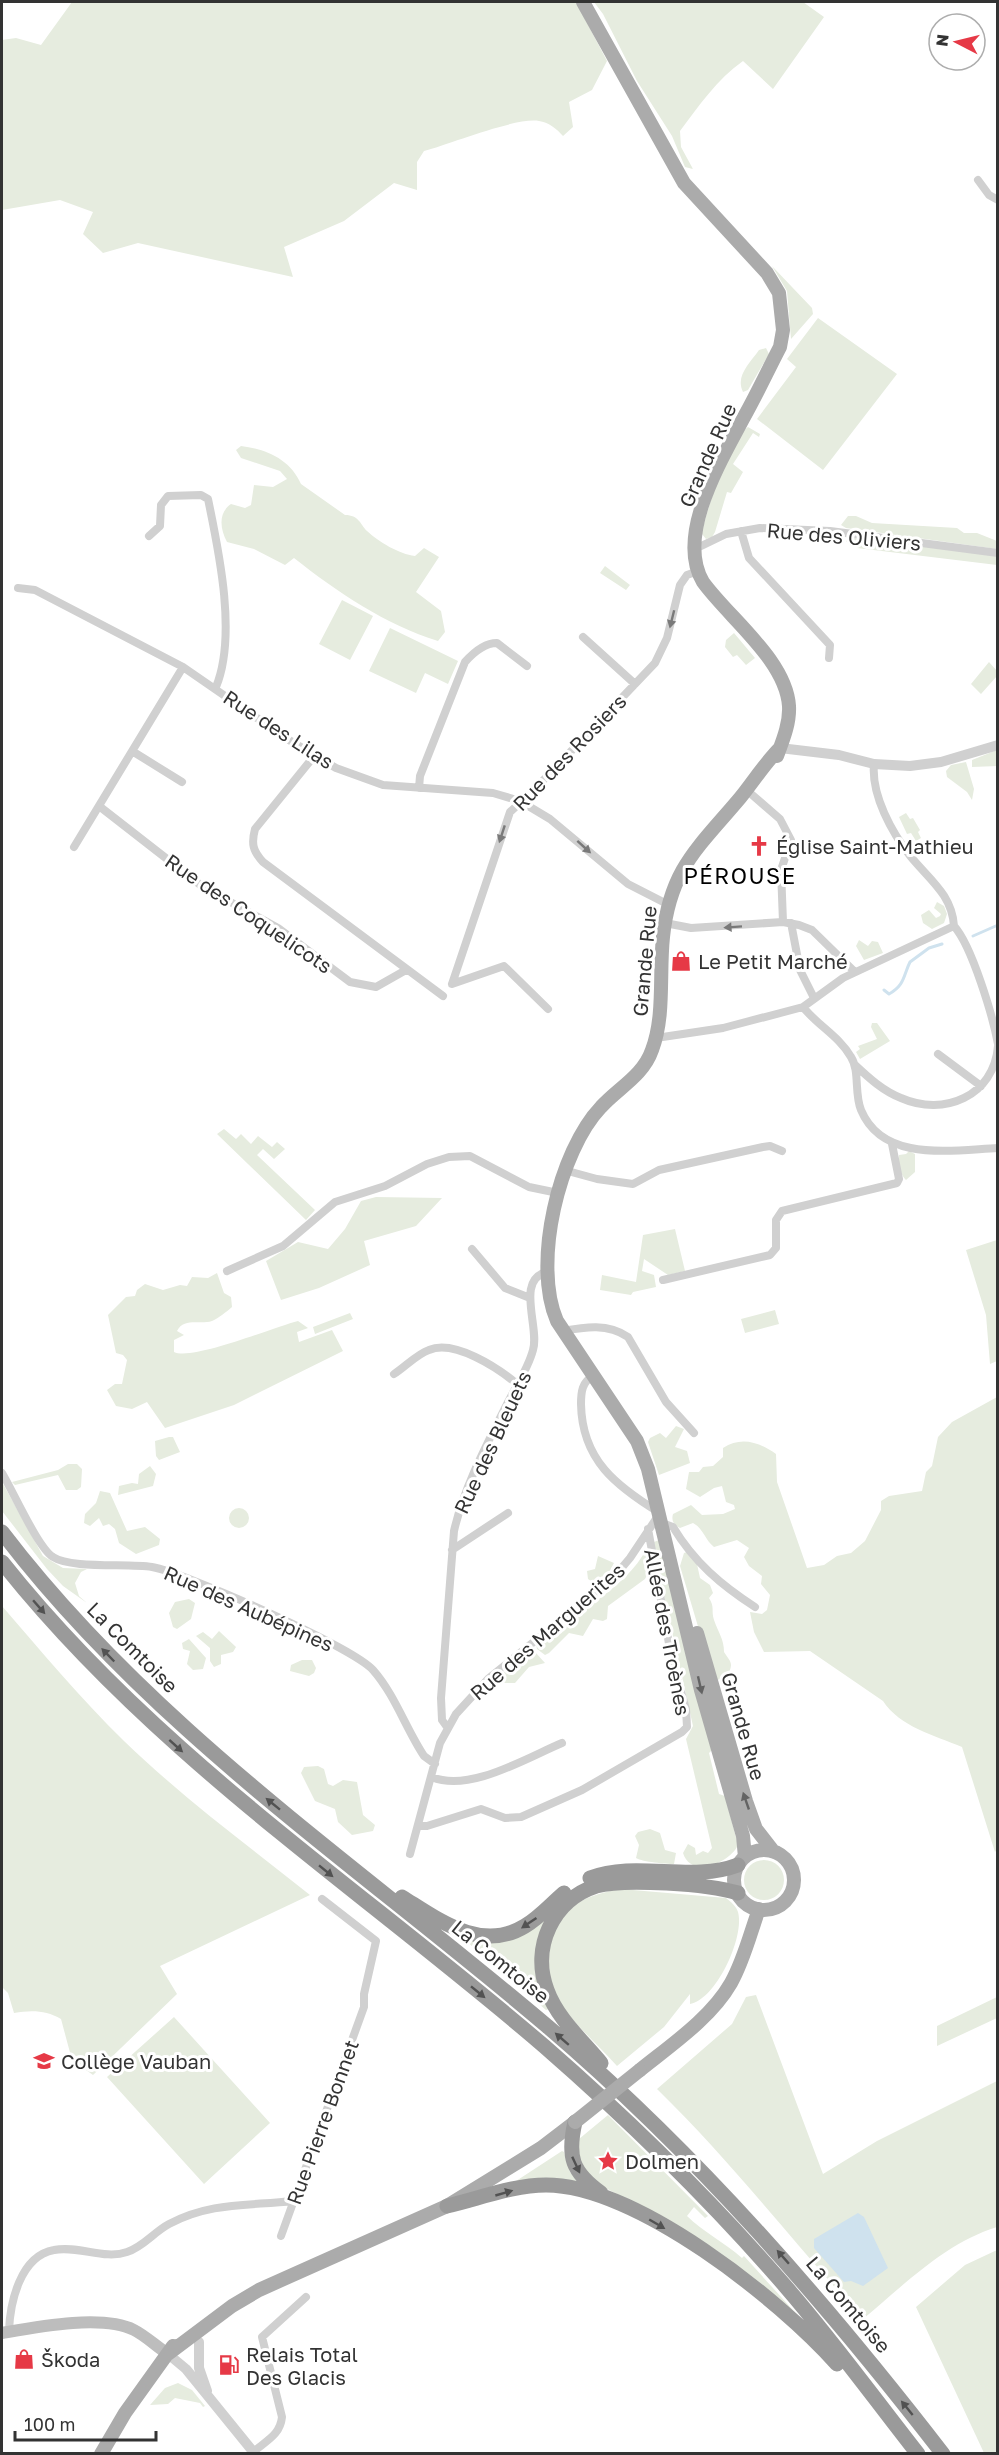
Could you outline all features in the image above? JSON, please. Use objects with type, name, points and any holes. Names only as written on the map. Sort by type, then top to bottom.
[{"type":"highway","name":"La Comtoise","points":[[2,1532],[60,1603],[150,1695],[228,1766],[545,2024],[652,2120],[729,2197],[806,2284],[943,2454]]},
{"type":"highway","name":"La Comtoise","points":[[2,1562],[81,1654],[174,1744],[291,1843],[540,2043],[638,2131],[718,2211],[786,2287],[917,2454]]},
{"type":"highway","points":[[351,1867],[441,1922],[467,1933],[485,1936],[519,1929],[565,1892],[596,1876],[619,1872],[708,1873],[742,1861]]},
{"type":"highway","points":[[652,2120],[556,2009],[543,1974],[542,1952],[546,1932],[567,1902],[589,1889],[602,1885],[700,1885],[738,1893]]},
{"type":"highway","points":[[575,2122],[571,2140],[574,2164],[584,2179],[605,2197]]},
{"type":"highway","points":[[447,2206],[539,2185],[568,2187],[605,2197],[642,2215],[696,2247],[768,2300],[833,2360],[917,2454]]},
{"type":"main road","name":"Grande Rue","points":[[583,2],[684,183],[767,273],[779,293],[783,330],[780,346],[718,469],[697,525],[695,549],[698,571],[719,604],[765,654],[781,678],[789,706],[780,748],[697,847],[676,881],[668,911],[656,1038],[650,1056],[641,1070],[600,1107],[580,1134],[564,1170],[558,1192],[547,1272],[549,1299],[562,1331],[637,1441],[648,1469],[685,1606],[714,1686],[746,1801],[756,1829],[774,1852]]},
{"type":"main road","points":[[668,911],[702,853],[776,760],[780,748]]},
{"type":"main road","name":"Grande Rue","points":[[685,1606],[726,1781],[743,1836],[742,1861]]},
{"type":"main road","points":[[762,1850],[774,1852],[785,1858],[792,1869],[793,1887],[787,1899],[778,1906],[759,1909],[747,1904],[738,1893],[735,1879],[742,1861],[762,1850]]},
{"type":"main road","points":[[101,2454],[125,2413],[168,2355],[179,2334],[213,2312],[232,2306],[259,2290],[447,2206],[541,2148],[640,2070],[703,2016],[730,1986],[742,1962],[759,1909]]},
{"type":"main road","points":[[168,2355],[199,2342],[219,2325],[232,2306]]},
{"type":"main road","points":[[5,2332],[69,2323],[117,2325],[134,2330],[168,2355]]},
{"type":"street","points":[[978,180],[989,195],[998,200]]},
{"type":"street","points":[[149,536],[160,526],[161,505],[168,496],[201,495],[208,499],[220,560],[225,603],[221,675],[216,687]]},
{"type":"street","name":"Rue des Oliviers","points":[[695,549],[726,534],[760,528],[830,531],[998,553]]},
{"type":"street","points":[[741,531],[749,558],[830,645],[829,658]]},
{"type":"street","name":"Rue des Rosiers","points":[[548,1009],[504,966],[452,984],[510,812],[536,788],[655,663],[667,638],[683,580],[698,571]]},
{"type":"street","name":"Rue des Lilas","points":[[18,588],[35,590],[183,667],[336,768],[382,785],[493,793],[520,801],[550,819],[628,884],[668,911],[700,928],[787,922]]},
{"type":"street","points":[[583,637],[635,684]]},
{"type":"street","points":[[418,788],[420,776],[465,662],[471,655],[490,643],[497,643],[527,666]]},
{"type":"street","points":[[74,847],[183,667]]},
{"type":"street","points":[[780,748],[839,755],[874,764],[924,765],[998,745]]},
{"type":"street","points":[[132,751],[182,782]]},
{"type":"street","points":[[315,755],[255,829],[252,840],[254,852],[263,862],[443,996]]},
{"type":"street","points":[[803,1007],[836,1037],[855,1065],[881,1087],[917,1104],[952,1104],[966,1099],[981,1086],[993,1070],[998,1045],[968,949],[954,926],[953,910],[949,900],[910,855],[894,828],[873,785],[874,764]]},
{"type":"street","points":[[750,793],[785,826],[791,840],[786,861],[781,870],[787,922],[798,962],[814,998]]},
{"type":"street","name":"Rue des Coquelicots","points":[[99,806],[203,887],[278,928],[350,982],[375,987],[406,970]]},
{"type":"street","points":[[787,922],[812,930],[855,972]]},
{"type":"street","points":[[656,1038],[692,1034],[803,1007],[855,972],[954,926]]},
{"type":"street","points":[[938,1054],[981,1086]]},
{"type":"street","points":[[855,1065],[855,1087],[862,1112],[872,1127],[892,1144],[929,1149],[998,1148]]},
{"type":"street","points":[[663,1280],[770,1255],[776,1248],[776,1220],[782,1211],[897,1183],[899,1179],[892,1144]]},
{"type":"street","points":[[564,1170],[597,1179],[633,1184],[659,1170],[763,1147],[770,1146],[782,1151]]},
{"type":"street","points":[[227,1271],[284,1246],[335,1202],[385,1186],[422,1167],[449,1157],[470,1156],[529,1187],[558,1192]]},
{"type":"street","points":[[472,1249],[505,1288],[530,1298],[533,1280],[547,1272]]},
{"type":"street","name":"Rue des Bleuets","points":[[447,1727],[442,1720],[441,1698],[452,1550],[460,1507],[534,1348],[535,1325],[530,1298]]},
{"type":"street","points":[[562,1331],[595,1326],[617,1330],[628,1337],[666,1402],[694,1433]]},
{"type":"street","points":[[394,1374],[427,1350],[445,1347],[492,1365],[517,1384]]},
{"type":"street","points":[[593,1376],[584,1383],[581,1396],[582,1423],[590,1449],[613,1479],[673,1527],[688,1550],[716,1580],[755,1607]]},
{"type":"street","name":"Rue des Aubépines","points":[[2,1473],[42,1546],[57,1559],[143,1566],[174,1573],[326,1641],[363,1661],[380,1679],[424,1756],[435,1764]]},
{"type":"street","points":[[452,1550],[508,1513]]},
{"type":"street","name":"Rue des Marguerites","points":[[410,1854],[447,1727],[489,1678],[614,1577],[630,1558],[648,1528],[661,1518]]},
{"type":"street","name":"Allée des Troènes","points":[[418,1826],[427,1826],[482,1809],[514,1819],[582,1790],[682,1732],[687,1726],[686,1709],[672,1660],[648,1528]]},
{"type":"street","points":[[432,1777],[448,1782],[471,1780],[562,1743]]},
{"type":"street","name":"Rue Pierre Bonnet","points":[[281,2236],[364,2007],[364,1994],[376,1941],[322,1899]]},
{"type":"street","points":[[5,2332],[10,2306],[18,2283],[34,2260],[54,2250],[114,2254],[127,2252],[169,2224],[218,2205],[293,2201]]},
{"type":"street","points":[[168,2355],[183,2367],[253,2453],[273,2438],[281,2428],[282,2417],[262,2337],[306,2297]]},
{"type":"street","points":[[199,2342],[199,2368],[209,2397]]},
{"type":"shaded area","points":[[72,2],[576,2],[607,61],[592,90],[569,102],[573,127],[563,136],[546,123],[529,121],[499,127],[424,151],[417,162],[417,190],[394,183],[344,221],[284,247],[293,277],[138,243],[103,253],[83,234],[93,212],[60,200],[2,210],[2,40],[16,38],[41,45]]},
{"type":"shaded area","points":[[594,2],[803,2],[824,17],[773,89],[743,61],[709,93],[680,131],[681,147],[693,169],[685,167],[672,136],[637,81],[603,14]]},
{"type":"shaded area","points":[[772,266],[812,308],[813,314],[791,339],[787,291]]},
{"type":"shaded area","points":[[818,318],[897,374],[823,470],[757,419],[796,367],[787,359]]},
{"type":"shaded area","points":[[766,348],[769,354],[748,390],[743,392],[742,375],[759,350]]},
{"type":"shaded area","points":[[748,427],[760,434],[759,437],[753,433],[733,464],[743,472],[731,493],[727,492],[715,532],[712,537],[706,539],[702,534],[713,494],[734,446]]},
{"type":"shaded area","points":[[241,446],[268,453],[284,462],[301,484],[345,515],[356,518],[367,531],[389,547],[415,556],[424,548],[439,557],[416,592],[441,611],[445,632],[438,641],[381,617],[327,583],[294,558],[285,565],[254,549],[227,542],[223,532],[222,517],[227,508],[231,504],[245,508],[251,505],[254,485],[273,487],[287,479],[280,471],[241,458],[236,450]]},
{"type":"shaded area","points":[[848,516],[856,516],[872,523],[957,528],[964,533],[977,533],[997,541],[997,549],[846,528],[841,525]]},
{"type":"shaded area","points":[[850,537],[866,541],[891,541],[911,548],[923,545],[997,556],[997,565],[857,548],[850,546],[846,541]]},
{"type":"shaded area","points":[[605,566],[630,585],[626,590],[600,573]]},
{"type":"shaded area","points":[[342,600],[373,616],[350,660],[319,644]]},
{"type":"shaded area","points":[[390,628],[458,661],[448,684],[425,673],[416,693],[369,671]]},
{"type":"shaded area","points":[[734,633],[755,658],[746,665],[737,655],[733,657],[725,647],[726,640]]},
{"type":"shaded area","points":[[989,662],[997,671],[997,676],[981,694],[971,684]]},
{"type":"shaded area","points":[[997,750],[998,766],[972,767],[972,760]]},
{"type":"shaded area","points":[[966,762],[974,789],[972,800],[967,792],[947,777],[946,771],[951,765]]},
{"type":"shaded area","points":[[906,813],[910,819],[913,818],[920,830],[918,832],[921,838],[916,841],[911,833],[907,834],[899,817]]},
{"type":"shaded area","points":[[937,902],[944,906],[947,914],[944,923],[932,929],[923,923],[921,915],[929,910],[936,918],[940,916],[941,914],[934,908]]},
{"type":"shaded area","points":[[859,940],[868,946],[872,941],[878,942],[883,953],[864,960],[856,946]]},
{"type":"shaded area","points":[[872,1023],[877,1023],[890,1041],[860,1059],[856,1052],[860,1049],[858,1046],[877,1039],[871,1027]]},
{"type":"shaded area","points":[[224,1129],[236,1139],[241,1134],[251,1144],[258,1136],[272,1147],[277,1142],[285,1149],[274,1159],[263,1149],[257,1155],[315,1210],[306,1220],[217,1134]]},
{"type":"shaded area","points":[[909,1151],[915,1154],[915,1172],[906,1180],[900,1168],[899,1155]]},
{"type":"shaded area","points":[[376,1197],[442,1198],[416,1226],[364,1241],[370,1265],[319,1288],[281,1300],[266,1261],[298,1242],[328,1249],[345,1229],[361,1201]]},
{"type":"shaded area","points":[[675,1229],[685,1271],[668,1275],[644,1259],[642,1271],[654,1275],[656,1287],[633,1292],[631,1295],[600,1290],[602,1275],[636,1282],[643,1235]]},
{"type":"shaded area","points":[[997,1240],[997,1361],[990,1364],[986,1315],[966,1250]]},
{"type":"shaded area","points":[[217,1273],[224,1293],[231,1297],[232,1307],[212,1321],[188,1323],[180,1327],[177,1331],[184,1335],[174,1340],[174,1352],[198,1352],[215,1348],[298,1321],[308,1328],[297,1332],[299,1342],[332,1330],[343,1351],[234,1405],[165,1428],[147,1402],[132,1409],[116,1406],[107,1390],[115,1384],[122,1384],[127,1360],[123,1355],[116,1353],[108,1315],[126,1297],[135,1296],[137,1290],[145,1284],[163,1290],[180,1285],[187,1286],[192,1277],[208,1278]]},
{"type":"shaded area","points":[[775,1310],[779,1324],[745,1333],[741,1319]]},
{"type":"shaded area","points":[[350,1313],[353,1319],[315,1334],[313,1327]]},
{"type":"shaded area","points":[[997,1397],[998,1848],[995,1852],[962,1747],[908,1724],[890,1710],[883,1701],[810,1651],[764,1652],[754,1632],[750,1612],[762,1614],[767,1610],[770,1595],[761,1584],[762,1576],[749,1566],[744,1557],[749,1548],[737,1540],[714,1547],[693,1523],[680,1528],[672,1519],[673,1514],[691,1505],[702,1515],[723,1514],[735,1509],[734,1505],[726,1502],[722,1486],[700,1497],[686,1489],[689,1472],[699,1472],[703,1467],[713,1466],[723,1457],[723,1448],[730,1444],[743,1441],[757,1444],[776,1454],[777,1482],[807,1568],[824,1565],[837,1556],[851,1553],[865,1541],[881,1510],[881,1501],[889,1496],[922,1491],[926,1472],[932,1466],[938,1437],[952,1422]]},
{"type":"shaded area","points":[[676,1426],[684,1429],[675,1447],[687,1451],[690,1463],[659,1475],[648,1442],[650,1438],[660,1433],[666,1438]]},
{"type":"shaded area","points":[[173,1437],[180,1452],[159,1460],[156,1456],[155,1441]]},
{"type":"shaded area","points":[[68,1464],[77,1464],[82,1469],[81,1487],[77,1490],[66,1490],[58,1475],[15,1485],[12,1482],[58,1470]]},
{"type":"shaded area","points":[[150,1466],[156,1474],[153,1486],[118,1495],[119,1486],[138,1484],[139,1474]]},
{"type":"shaded area","points":[[2,1482],[43,1556],[63,1568],[87,1569],[81,1572],[75,1583],[79,1596],[87,1603],[63,1586],[47,1569],[2,1511]]},
{"type":"shaded area","points":[[100,1491],[110,1493],[127,1531],[145,1527],[160,1539],[159,1545],[136,1554],[119,1543],[115,1529],[109,1524],[103,1526],[99,1518],[90,1526],[84,1523],[85,1514],[96,1503]]},
{"type":"shaded area","points":[[239,1508],[246,1511],[249,1518],[246,1525],[239,1528],[232,1525],[229,1518],[232,1511]]},
{"type":"shaded area","points":[[659,1540],[713,1749],[709,1753],[719,1794],[725,1796],[738,1845],[727,1858],[710,1866],[694,1865],[687,1861],[683,1853],[688,1844],[695,1848],[696,1855],[703,1851],[708,1853],[712,1848],[686,1739],[693,1726],[656,1560],[654,1542]]},
{"type":"shaded area","points":[[647,1548],[651,1567],[645,1579],[608,1606],[607,1619],[603,1621],[593,1619],[583,1636],[569,1633],[545,1655],[537,1649],[536,1644],[551,1632],[612,1589],[637,1563]]},
{"type":"shaded area","points":[[687,1552],[697,1564],[700,1578],[710,1585],[713,1593],[709,1598],[714,1620],[722,1639],[724,1652],[731,1663],[727,1677],[717,1680],[711,1670],[680,1566],[684,1553]]},
{"type":"shaded area","points":[[598,1556],[614,1563],[607,1576],[591,1581],[588,1579],[587,1571],[595,1569]]},
{"type":"shaded area","points":[[189,1599],[195,1603],[191,1619],[177,1629],[173,1627],[169,1613],[175,1602]]},
{"type":"shaded area","points":[[2,1606],[76,1691],[146,1762],[310,1895],[160,1966],[177,1994],[93,2075],[72,2060],[61,2019],[38,2012],[14,2013],[8,1993],[2,1987]]},
{"type":"shaded area","points":[[219,1631],[236,1647],[233,1652],[221,1655],[221,1664],[214,1667],[210,1661],[210,1648],[196,1636],[203,1632],[212,1639]]},
{"type":"shaded area","points":[[189,1639],[206,1658],[203,1669],[193,1670],[187,1664],[190,1651],[183,1649],[182,1643]]},
{"type":"shaded area","points":[[529,1651],[536,1653],[545,1663],[529,1667],[515,1683],[502,1683],[500,1675]]},
{"type":"shaded area","points":[[302,1660],[312,1660],[316,1668],[314,1673],[309,1676],[290,1671],[291,1665]]},
{"type":"shaded area","points":[[318,1766],[324,1769],[328,1784],[333,1786],[343,1780],[357,1782],[363,1815],[375,1825],[373,1831],[352,1835],[338,1822],[335,1809],[315,1801],[301,1773],[304,1767]]},
{"type":"shaded area","points":[[650,1829],[660,1833],[665,1850],[676,1853],[674,1864],[649,1862],[636,1858],[639,1845],[635,1836],[638,1832]]},
{"type":"shaded area","points":[[764,1860],[772,1861],[778,1866],[783,1872],[783,1888],[778,1894],[772,1899],[764,1900],[756,1899],[750,1894],[745,1888],[744,1880],[745,1872],[750,1866],[756,1861]]},
{"type":"shaded area","points":[[621,1889],[726,1898],[737,1910],[739,1923],[733,1951],[718,1980],[709,1991],[700,2000],[690,2004],[690,1994],[664,2027],[617,2066],[558,2001],[550,1979],[549,1948],[552,1933],[558,1921],[567,1911],[591,1897]]},
{"type":"shaded area","points":[[545,1916],[549,2009],[546,2010],[465,1940]]},
{"type":"shaded area","points":[[756,1995],[823,2174],[877,2141],[997,2081],[997,2227],[960,2243],[943,2254],[863,2319],[737,2173],[657,2089],[732,2024],[746,1997]]},
{"type":"shaded area","points":[[997,1997],[997,2018],[937,2046],[937,2026]]},
{"type":"shaded area","points":[[174,2017],[270,2123],[204,2184],[107,2077]]},
{"type":"shaded area","points":[[608,2115],[708,2216],[705,2218],[694,2207],[687,2216],[742,2258],[744,2256],[801,2319],[630,2201],[596,2183],[577,2159],[579,2139]]},
{"type":"shaded area","points":[[562,2151],[570,2172],[579,2183],[513,2183]]},
{"type":"shaded area","points":[[997,2250],[997,2453],[984,2453],[916,2307],[965,2265]]},
{"type":"shaded area","points":[[178,2383],[192,2390],[205,2406],[175,2398],[168,2404],[150,2405],[165,2388]]},
{"type":"water","points":[[858,2213],[864,2217],[888,2268],[863,2286],[851,2281],[844,2282],[814,2248],[814,2239]]},
{"type":"waterway","points":[[973,936],[998,925]]},
{"type":"waterway","points":[[884,990],[889,994],[894,991],[901,984],[910,962],[929,948],[942,944]]},
{"type":"place","name":"Église Saint-Mathieu","points":[[759,846]]},
{"type":"place","name":"Le Petit Marché","points":[[681,961]]},
{"type":"place","name":"Collège Vauban","points":[[44,2061]]},
{"type":"place","name":"Dolmen","points":[[608,2161]]},
{"type":"place","name":"Škoda","points":[[24,2359]]},
{"type":"place","name":"Relais Total Des Glacis","points":[[229,2365]]},
{"type":"district","name":"PÉROUSE","points":[[740,875]]}]
